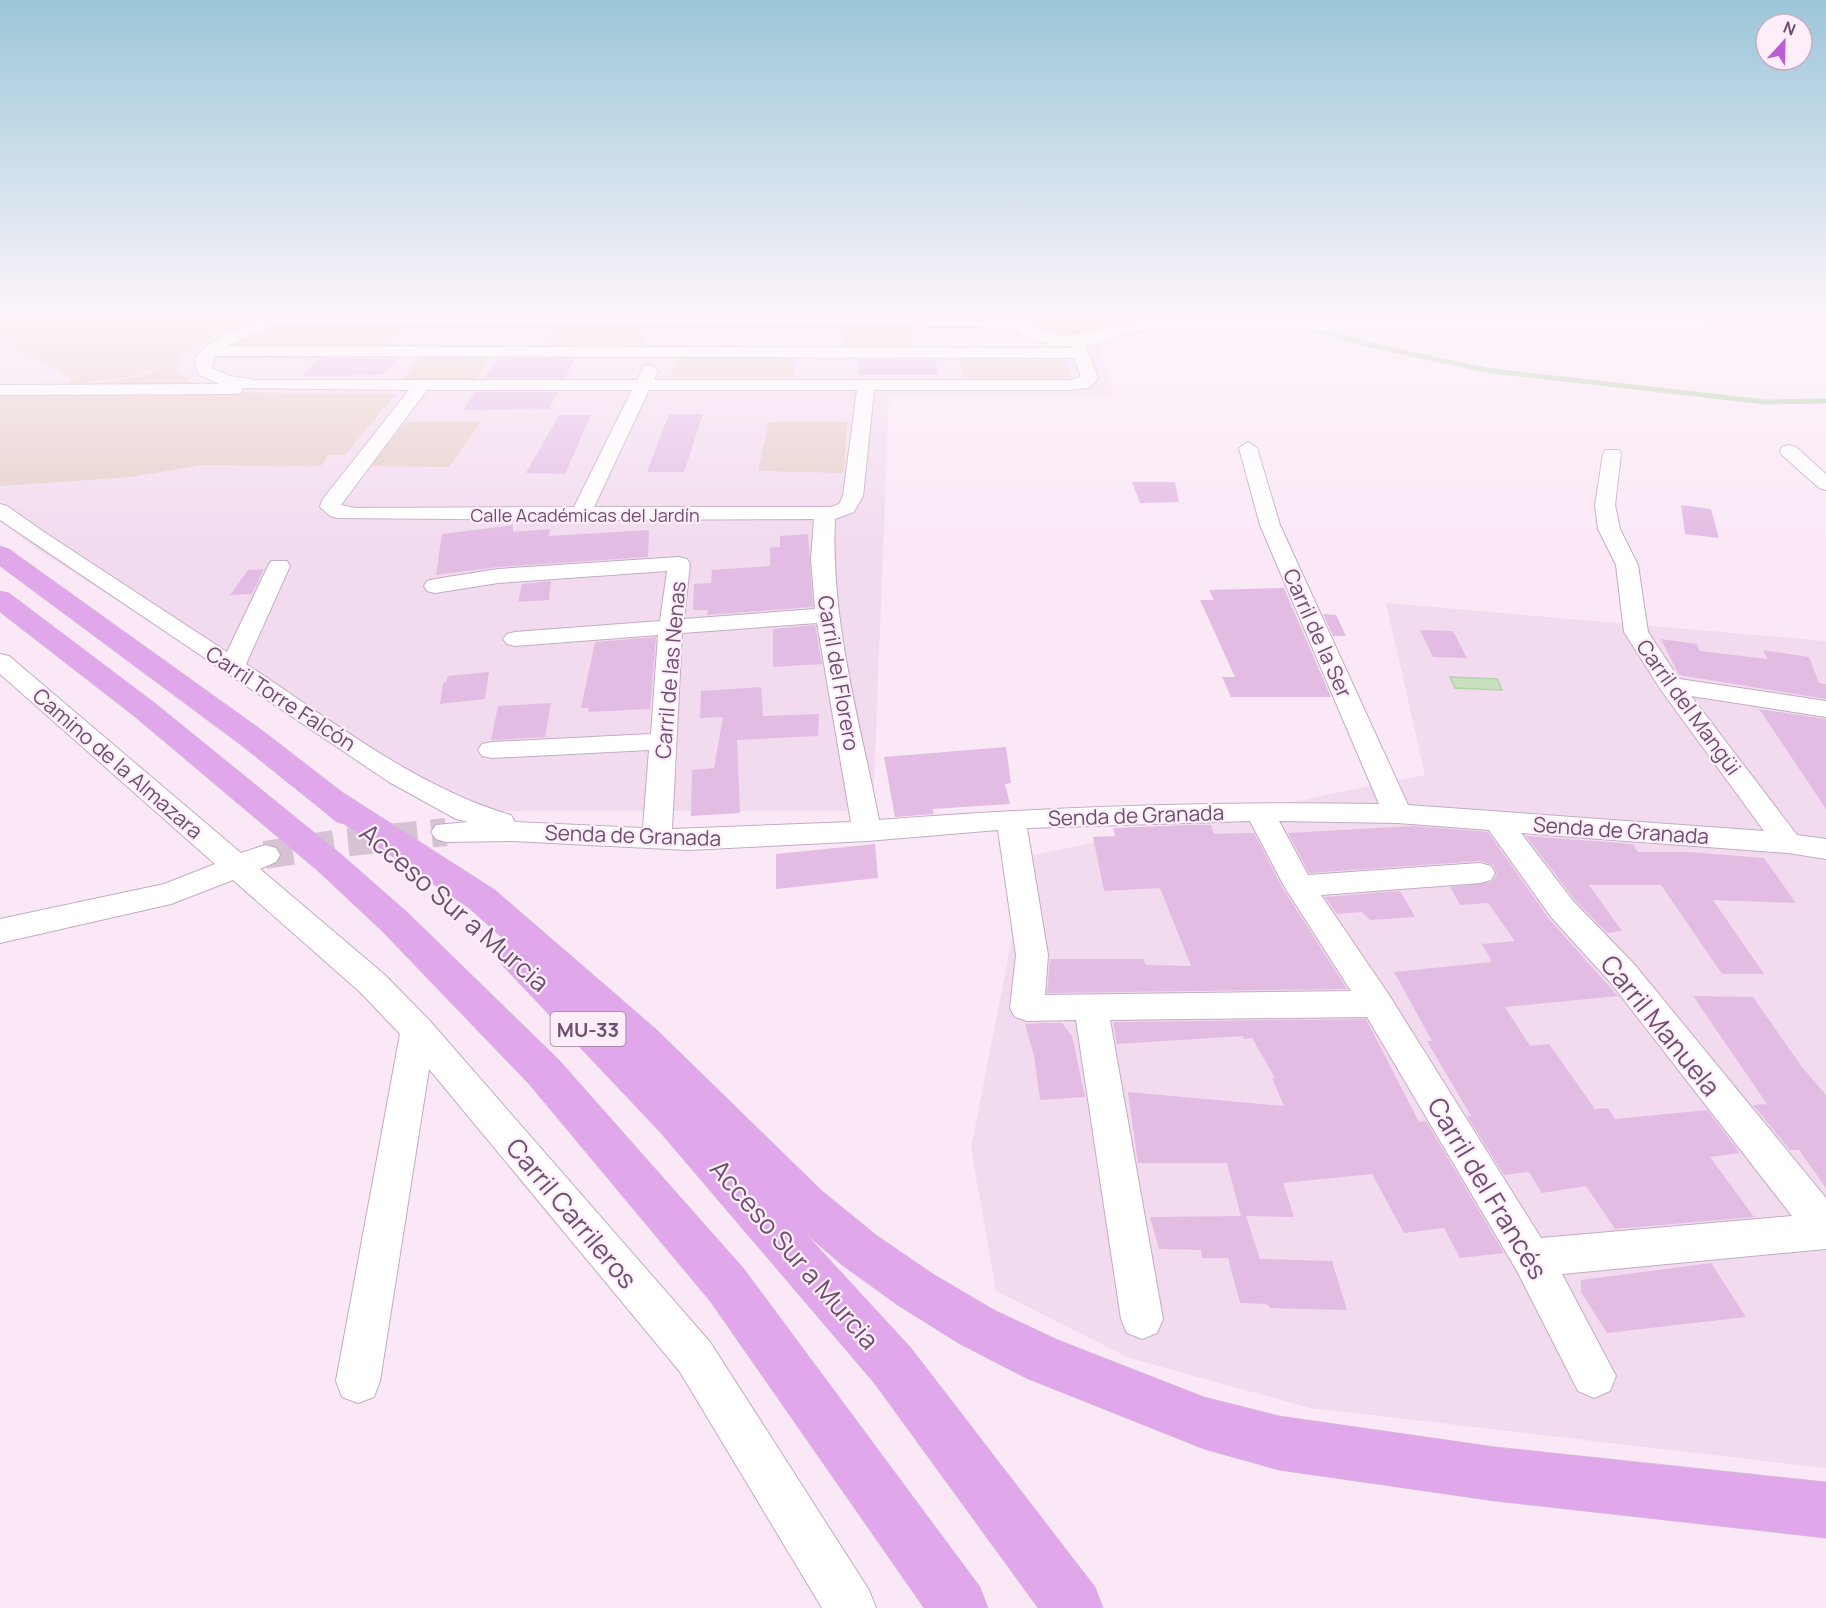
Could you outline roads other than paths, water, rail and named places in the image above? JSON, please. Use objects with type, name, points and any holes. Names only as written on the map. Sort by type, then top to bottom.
[{"type":"highway","name":"Acceso Sur a Murcia","points":[[0,554],[332,800],[514,955],[675,1119],[892,1366],[1074,1608]]},
{"type":"highway","name":"MU-33","points":[[0,599],[145,710],[323,857],[395,922],[544,1072],[727,1285],[959,1608]]},
{"type":"highway","points":[[332,800],[482,900],[643,1041],[805,1204],[859,1250],[957,1315],[1044,1360],[1204,1423],[1279,1443],[1495,1474],[1826,1510]]},
{"type":"street","name":"Calle Académicas del Jardín","points":[[416,392],[332,500],[332,509],[355,514],[580,516],[833,513]]},
{"type":"street","points":[[580,516],[639,392]]},
{"type":"street","points":[[833,513],[847,508],[853,496],[865,392]]},
{"type":"street","name":"Carril de la Ser","points":[[1248,448],[1270,525],[1398,814]]},
{"type":"street","points":[[1789,451],[1826,484]]},
{"type":"street","name":"Carril del Mangüi","points":[[1612,454],[1605,505],[1609,529],[1627,565],[1636,632],[1671,686],[1788,843]]},
{"type":"street","name":"Carril Torre Falcón","points":[[0,510],[45,544],[233,665],[399,776],[448,803],[493,820],[583,836]]},
{"type":"street","name":"Carril del Florero","points":[[833,513],[822,559],[827,615],[867,831]]},
{"type":"street","name":"Carril de las Nenas","points":[[435,586],[498,576],[678,564],[671,626],[657,840]]},
{"type":"street","points":[[233,665],[279,566]]},
{"type":"street","points":[[515,639],[827,615]]},
{"type":"street","name":"Camino de la Almazara","points":[[0,661],[250,861]]},
{"type":"street","points":[[1671,686],[1826,709]]},
{"type":"street","points":[[492,750],[663,741]]},
{"type":"street","name":"Senda de Granada","points":[[448,803],[459,815],[455,824],[446,832],[512,831],[657,840],[867,831],[1011,819],[1258,812],[1398,814],[1788,843],[1826,849]]},
{"type":"street","name":"Carril del Francés","points":[[1258,812],[1299,885],[1377,1004],[1531,1258],[1594,1376]]},
{"type":"street","points":[[1011,819],[1032,955],[1027,1008],[1377,1004]]},
{"type":"street","name":"Carril Manuela","points":[[1497,821],[1562,909],[1622,973],[1826,1229]]},
{"type":"street","points":[[0,931],[171,893],[250,861]]},
{"type":"street","name":"Carril Carrileros","points":[[250,861],[418,1031],[695,1357],[851,1608]]},
{"type":"street","points":[[1299,885],[1480,873]]},
{"type":"street","points":[[1091,1006],[1142,1319]]},
{"type":"street","points":[[358,1381],[418,1031]]},
{"type":"street","points":[[1531,1258],[1826,1229]]},
{"type":"waterway","points":[[1678,392],[1765,402],[1826,401]]},
{"type":"tunnel","points":[[265,855],[341,843],[446,832]]}]
